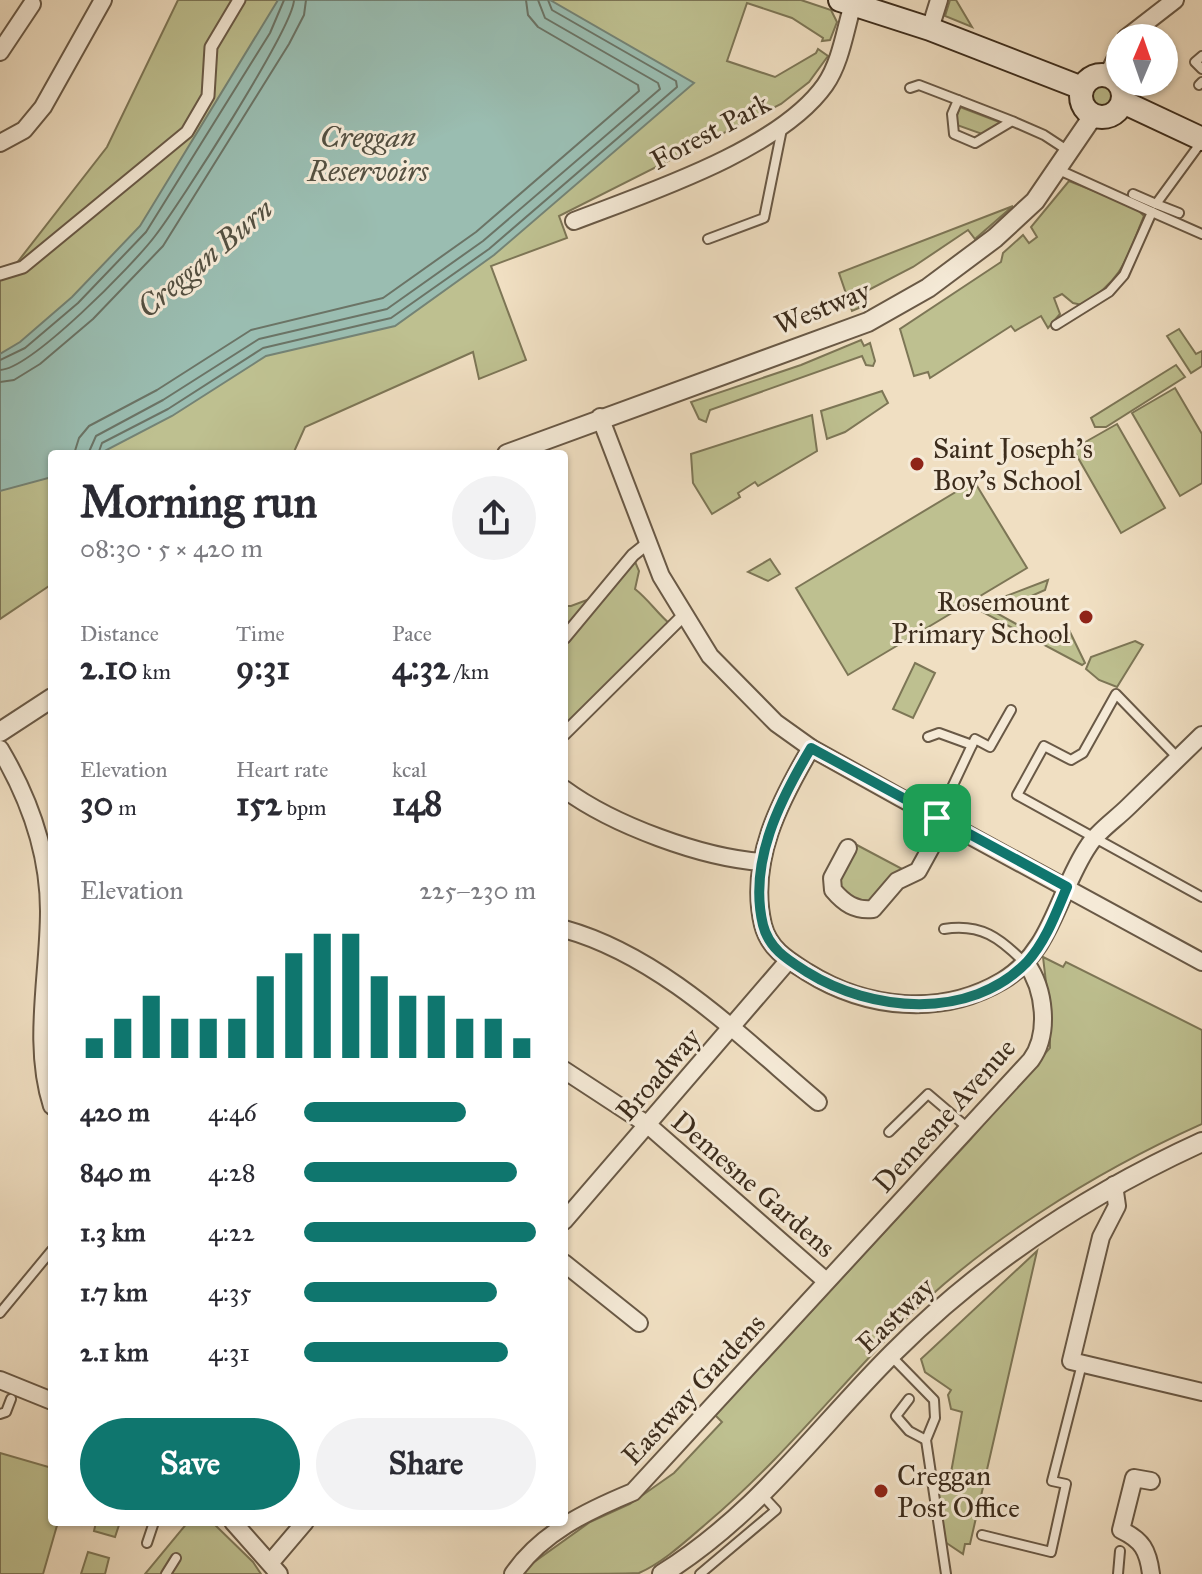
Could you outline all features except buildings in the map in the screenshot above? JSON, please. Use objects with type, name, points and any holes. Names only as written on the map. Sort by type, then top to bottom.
[{"type":"main road","points":[[846,2],[930,29],[1082,88]]},
{"type":"main road","points":[[1106,76],[1092,77],[1082,88],[1084,107],[1093,116],[1114,114],[1123,102],[1122,96]]},
{"type":"main road","points":[[1123,102],[1202,140]]},
{"type":"street","points":[[0,143],[24,130],[43,107],[103,0]]},
{"type":"street","points":[[0,274],[23,267],[187,132],[208,96],[211,47],[239,0]]},
{"type":"street","points":[[930,29],[939,0]]},
{"type":"street","points":[[1144,24],[1175,0]]},
{"type":"street","name":"Forest Park","points":[[574,221],[679,181],[783,124],[823,87],[834,69],[846,2]]},
{"type":"street","points":[[0,52],[32,4]]},
{"type":"street","name":"Westway","points":[[517,450],[600,417],[868,322],[961,266],[1025,211],[1059,170],[1093,116]]},
{"type":"street","points":[[600,417],[661,576],[710,656],[776,723],[811,748],[1202,962]]},
{"type":"street","points":[[568,633],[633,555],[648,543]]},
{"type":"street","points":[[568,730],[685,614]]},
{"type":"street","points":[[0,732],[48,701]]},
{"type":"street","points":[[811,748],[774,817],[762,862],[763,925],[775,949],[788,961],[845,992],[872,1001],[913,1005],[944,1003],[980,992],[1026,963],[1040,945],[1067,887],[1096,837],[1202,735]]},
{"type":"street","points":[[0,749],[31,812],[48,898]]},
{"type":"street","points":[[568,791],[617,818],[688,847],[762,862]]},
{"type":"street","points":[[848,848],[832,878],[833,890],[853,906],[873,909],[897,881],[918,871],[941,820]]},
{"type":"street","points":[[48,931],[43,1041],[48,1077]]},
{"type":"street","points":[[568,931],[617,950],[658,973],[732,1029],[818,1102]]},
{"type":"street","name":"Broadway","points":[[568,1216],[788,961]]},
{"type":"street","name":"Demesne Avenue","points":[[826,1281],[1031,1060],[1043,1040],[1035,977],[1026,963]]},
{"type":"street","name":"Demesne Gardens","points":[[568,1073],[648,1125],[826,1281]]},
{"type":"street","name":"Eastway","points":[[662,1574],[694,1554],[763,1496],[890,1355],[976,1279],[1037,1234],[1114,1185],[1202,1142]]},
{"type":"street","points":[[1114,1185],[1117,1206],[1101,1237],[1071,1361],[1202,1392]]},
{"type":"street","points":[[568,1266],[639,1323]]},
{"type":"street","name":"Eastway Gardens","points":[[568,1524],[633,1492],[826,1281]]},
{"type":"street","points":[[0,1380],[48,1399]]},
{"type":"street","points":[[1151,1481],[1134,1478],[1121,1530],[1140,1539],[1149,1556],[1151,1574]]},
{"type":"street","points":[[237,1526],[275,1568],[302,1526]]},
{"type":"street","name":"Eastway Gardens","points":[[513,1574],[528,1551],[565,1526]]},
{"type":"lane","points":[[1202,56],[1195,62],[1202,69]]},
{"type":"lane","points":[[910,88],[919,85],[1012,121],[1044,135],[1071,153]]},
{"type":"lane","points":[[958,100],[952,114],[954,134],[975,143],[1012,121]]},
{"type":"lane","points":[[708,239],[764,218],[783,124]]},
{"type":"lane","points":[[1056,325],[1109,292],[1124,275],[1154,208],[1202,140]]},
{"type":"lane","points":[[1059,170],[1154,208],[1179,213]]},
{"type":"lane","points":[[1133,194],[1202,234]]},
{"type":"lane","points":[[1178,758],[1116,694],[1083,753],[1071,760],[1044,746],[1017,795],[1202,897]]},
{"type":"lane","points":[[941,820],[975,739],[990,747],[1011,710]]},
{"type":"lane","points":[[928,737],[939,733],[972,745]]},
{"type":"lane","points":[[944,929],[965,925],[989,932],[1026,963]]},
{"type":"lane","points":[[889,1132],[928,1094],[968,1128]]},
{"type":"lane","points":[[0,1313],[48,1255]]},
{"type":"lane","points":[[890,1355],[934,1400],[935,1418],[926,1440],[946,1574]]},
{"type":"lane","points":[[982,1535],[1051,1552],[1066,1484],[1052,1481],[1083,1363]]},
{"type":"lane","points":[[0,1414],[6,1412],[11,1399]]},
{"type":"lane","points":[[909,1399],[896,1416],[909,1431],[926,1440]]},
{"type":"lane","points":[[700,1574],[776,1510],[763,1496]]},
{"type":"lane","points":[[147,1543],[153,1526]]},
{"type":"lane","points":[[1118,1574],[1120,1551]]},
{"type":"lane","points":[[166,1574],[176,1558]]},
{"type":"green space","name":"Creggan Reservoirs","points":[[178,0],[801,0],[831,10],[837,22],[830,40],[822,41],[823,38],[792,18],[747,3],[727,61],[775,77],[818,49],[828,56],[809,82],[781,104],[559,216],[567,238],[491,266],[526,360],[479,379],[473,352],[305,427],[295,450],[48,450],[48,587],[0,619],[0,269],[16,264],[107,147]]},
{"type":"green space","points":[[950,0],[956,0],[972,27],[945,16]]},
{"type":"green space","points":[[1098,85],[1106,85],[1106,96],[1115,96],[1108,107],[1103,108],[1092,101],[1091,96]]},
{"type":"green space","points":[[960,107],[1002,123],[982,134],[954,124]]},
{"type":"green space","points":[[1069,181],[1135,207],[1144,216],[1116,276],[1082,305],[1073,303],[1062,294],[1054,298],[1060,314],[1048,328],[1041,316],[1015,331],[1011,326],[930,378],[928,372],[914,376],[900,329],[1001,262],[1003,253],[1023,235],[1029,243],[1037,237],[1031,227]]},
{"type":"green space","points":[[1013,206],[975,239],[968,230],[913,267],[855,297],[859,308],[852,311],[839,273]]},
{"type":"green space","points":[[1179,329],[1196,354],[1202,351],[1202,366],[1191,373],[1167,336]]},
{"type":"green space","points":[[861,340],[864,346],[870,343],[875,361],[873,366],[866,365],[862,356],[710,410],[706,422],[699,419],[691,402],[801,365]]},
{"type":"green space","points":[[1176,365],[1185,377],[1106,427],[1095,427],[1091,418]]},
{"type":"green space","points":[[1175,388],[1202,434],[1202,483],[1180,496],[1132,413]]},
{"type":"green space","points":[[882,391],[888,403],[845,432],[827,439],[821,411]]},
{"type":"green space","points":[[812,415],[817,451],[758,486],[755,482],[738,493],[740,497],[712,514],[693,483],[691,454]]},
{"type":"green space","points":[[1117,424],[1165,508],[1121,533],[1073,449]]},
{"type":"green space","points":[[974,481],[1027,568],[848,675],[796,588]]},
{"type":"green space","points":[[633,557],[639,571],[635,589],[670,624],[568,726],[568,641]]},
{"type":"green space","points":[[770,559],[780,574],[768,581],[748,572]]},
{"type":"green space","points":[[1048,580],[1045,590],[995,612],[1048,642],[1069,630],[1085,663],[1082,665],[975,608]]},
{"type":"green space","points":[[595,597],[568,628],[568,606]]},
{"type":"green space","points":[[1135,641],[1143,645],[1117,687],[1099,680],[1086,669],[1091,657]]},
{"type":"green space","points":[[915,663],[935,673],[913,718],[893,709]]},
{"type":"green space","points":[[855,844],[906,871],[870,906],[841,894],[838,875]]},
{"type":"green space","points":[[1043,957],[1063,967],[1066,962],[1202,1030],[1202,1124],[1080,1187],[964,1267],[897,1328],[757,1477],[657,1563],[639,1573],[524,1574],[530,1565],[590,1522],[630,1504],[674,1473],[722,1422],[715,1415],[969,1141],[1050,1048],[1050,1016]]},
{"type":"green space","points":[[1037,1251],[970,1544],[965,1544],[963,1554],[945,1542],[936,1479],[950,1478],[962,1412],[951,1409],[948,1395],[951,1390],[925,1372],[921,1359]]},
{"type":"green space","points":[[0,1453],[48,1467],[48,1526],[57,1526],[43,1574],[0,1574]]},
{"type":"green space","points":[[95,1526],[119,1526],[115,1537],[94,1531]]},
{"type":"green space","points":[[185,1526],[216,1526],[261,1574],[145,1574]]},
{"type":"green space","points":[[88,1552],[109,1558],[105,1574],[81,1574]]},
{"type":"water","name":"Creggan Reservoirs","points":[[278,0],[550,0],[694,83],[494,255],[395,326],[266,356],[172,416],[107,450],[48,450],[48,478],[0,491],[0,354],[20,342],[72,297],[140,226]]},
{"type":"place","name":"Saint Joseph's Boy's School","points":[[917,464]]},
{"type":"place","name":"Rosemount Primary School","points":[[1086,617]]},
{"type":"place","name":"Creggan Post Office","points":[[881,1491]]},
{"type":"route","points":[[811,748],[937,818],[1067,887],[1040,945],[1026,963],[980,992],[944,1003],[913,1005],[872,1001],[845,992],[788,961],[775,949],[763,925],[762,862],[774,817],[811,748]]},
{"type":"water label","name":"Creggan Burn","points":[[205,258]]}]
